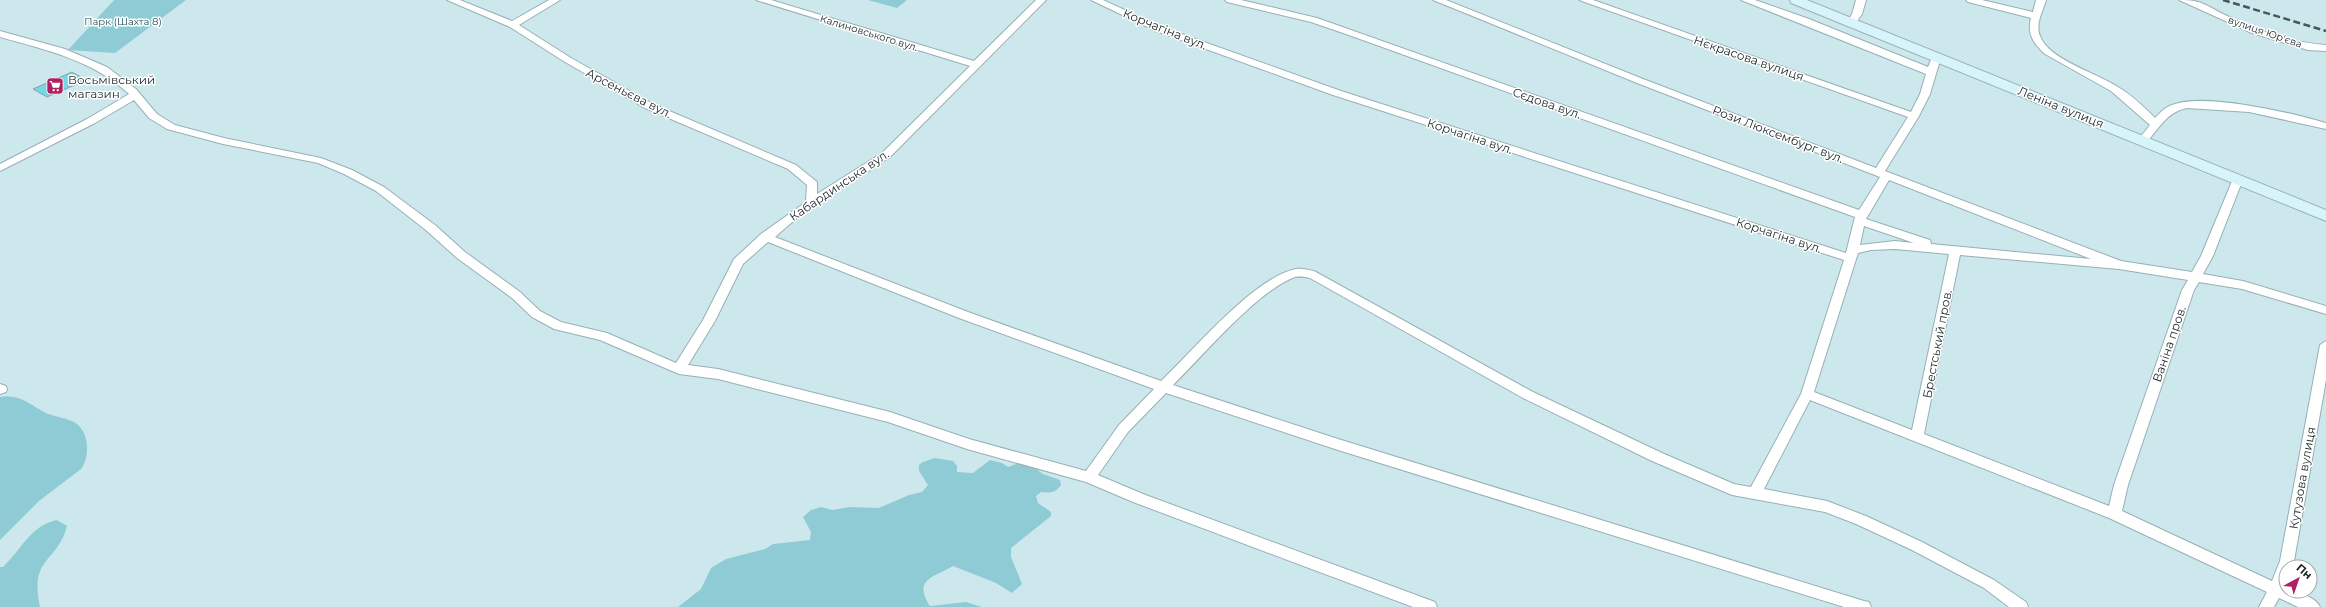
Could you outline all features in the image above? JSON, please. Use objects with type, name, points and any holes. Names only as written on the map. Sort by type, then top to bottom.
[{"type":"main road","name":"Леніна вулиця","points":[[1796,0],[2143,140],[2324,216]]},
{"type":"street","name":"Арсеньєва вул.","points":[[452,0],[513,25],[568,60],[649,106],[792,167],[813,184],[811,202]]},
{"type":"street","points":[[513,25],[555,0]]},
{"type":"street","name":"Калиновського вул.","points":[[761,0],[977,65]]},
{"type":"street","name":"Кабардинська вул.","points":[[679,370],[709,322],[738,262],[765,237],[811,202],[834,190],[886,155],[977,65],[1018,21],[1041,0]]},
{"type":"street","name":"Корчагіна вул.","points":[[1096,0],[1158,29],[1330,90],[1852,254]]},
{"type":"street","name":"Сєдова вул.","points":[[1230,0],[1314,20],[1342,29],[1950,249]]},
{"type":"street","name":"Рози Люксембург вул.","points":[[1438,0],[1640,81],[2119,265]]},
{"type":"street","name":"Нєкрасова вулиця","points":[[1584,0],[1914,116]]},
{"type":"street","points":[[1746,0],[1832,31],[1931,72]]},
{"type":"street","points":[[1852,22],[1857,14],[1861,0]]},
{"type":"street","points":[[1971,0],[2036,16]]},
{"type":"street","points":[[2041,0],[2036,16],[2035,36],[2046,50],[2072,67],[2113,88],[2156,125]]},
{"type":"street","name":"вулиця Юр'єва","points":[[2184,0],[2208,8],[2221,17],[2255,31],[2308,47],[2326,48]]},
{"type":"street","points":[[0,34],[62,51],[104,69],[135,94],[153,116],[171,127],[223,141],[279,151],[321,162],[348,172],[380,189],[431,228],[460,255],[516,295],[536,314],[558,326],[603,336],[679,370],[718,374],[890,418],[967,444],[1089,477],[1138,498],[1430,607]]},
{"type":"street","points":[[1755,493],[1806,394],[1852,254],[1861,218],[1882,174],[1925,94],[1936,57]]},
{"type":"street","points":[[0,168],[91,121],[135,94]]},
{"type":"street","points":[[2143,140],[2175,107],[2194,104],[2253,111],[2326,126]]},
{"type":"street","name":"Ваніна пров.","points":[[2114,514],[2121,485],[2194,276],[2207,256],[2238,179]]},
{"type":"street","points":[[765,237],[936,305],[1164,387],[1446,479],[1616,529],[1864,607]]},
{"type":"street","points":[[1852,254],[1889,245],[1950,249],[2119,265],[2243,285],[2326,310]]},
{"type":"street","name":"Брестський пров.","points":[[1917,438],[1931,376],[1950,249]]},
{"type":"street","points":[[1089,477],[1097,463],[1130,421],[1236,314],[1280,281],[1301,272],[1314,275],[1528,395],[1657,457],[1732,489],[1827,507],[1861,520],[1918,546],[1989,584],[2021,607]]},
{"type":"street","name":"Кутузова вулиця","points":[[2266,607],[2276,591],[2287,561],[2326,345]]},
{"type":"street","points":[[1806,394],[2114,514],[2313,607]]},
{"type":"green space","name":"Парк (Шахта 8)","points":[[114,0],[186,0],[115,53],[68,50]]},
{"type":"green space","points":[[868,0],[907,0],[897,8]]},
{"type":"green space","points":[[0,397],[14,397],[25,401],[48,414],[74,422],[83,431],[86,438],[87,451],[84,464],[81,469],[39,501],[0,540]]},
{"type":"green space","points":[[935,458],[953,461],[957,466],[957,472],[973,473],[990,460],[1002,463],[1008,467],[1021,462],[1029,464],[1043,474],[1060,480],[1061,485],[1057,490],[1041,492],[1036,496],[1038,503],[1051,512],[1051,516],[1011,548],[1011,557],[1022,584],[1012,593],[996,583],[953,566],[933,576],[925,584],[923,590],[930,606],[966,602],[982,607],[678,607],[701,589],[711,568],[726,559],[765,549],[773,544],[810,540],[811,532],[803,517],[811,510],[821,507],[832,510],[850,507],[879,508],[909,495],[922,492],[928,485],[919,471],[919,465]]},
{"type":"green space","points":[[57,520],[67,526],[63,538],[41,569],[38,578],[40,607],[0,607],[0,567],[3,567],[10,560],[27,539],[40,527]]},
{"type":"building","name":"Восьмівський магазин","points":[[72,72],[86,80],[47,97],[33,89]]},
{"type":"railway","points":[[2223,0],[2326,31]]},
{"type":"place","name":"Восьмівський магазин","points":[[55,86]]}]
